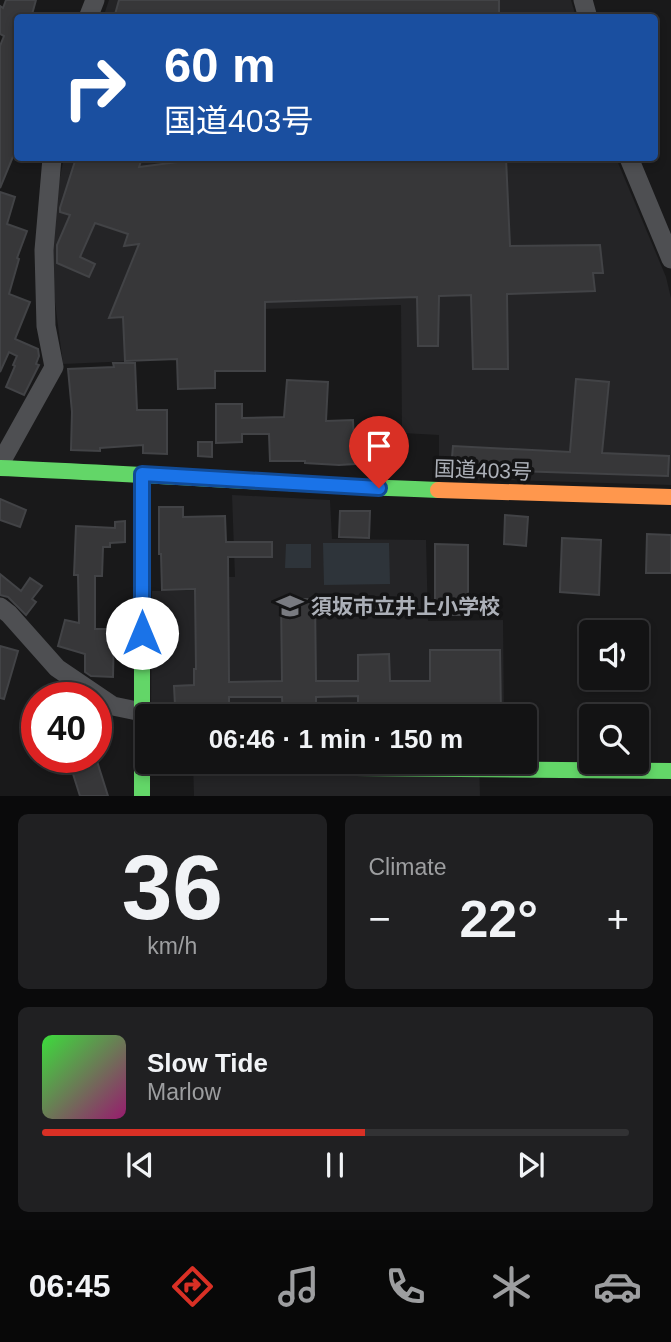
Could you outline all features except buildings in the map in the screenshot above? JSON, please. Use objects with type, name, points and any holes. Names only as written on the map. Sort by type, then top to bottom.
[{"type":"main road","name":"国道403号","points":[[0,466],[355,487],[671,497]]},
{"type":"main road","points":[[142,474],[142,704]]},
{"type":"main road","points":[[537,770],[671,771]]},
{"type":"main road","points":[[142,774],[142,796]]},
{"type":"street","points":[[0,466],[54,367],[46,326],[44,250],[52,161]]},
{"type":"street","points":[[630,161],[671,259]]},
{"type":"street","points":[[0,607],[57,668],[113,706],[135,711]]},
{"type":"shaded area","points":[[109,0],[571,0],[575,14],[104,14]]},
{"type":"shaded area","points":[[63,161],[617,161],[666,277],[671,298],[671,485],[439,478],[439,435],[402,433],[401,305],[231,310],[224,357],[63,364],[53,287],[53,210]]},
{"type":"shaded area","name":"須坂市立井上小学校","points":[[232,495],[330,500],[332,539],[426,540],[428,621],[503,620],[504,704],[151,704],[152,591],[205,591],[206,577],[235,577]]},
{"type":"shaded area","points":[[323,543],[389,543],[390,584],[324,585]]},
{"type":"shaded area","points":[[286,544],[311,544],[311,568],[285,568]]},
{"type":"shaded area","points":[[193,774],[479,774],[480,796],[194,796]]},
{"type":"traffic: fast","points":[[0,468],[438,490]]},
{"type":"traffic: fast","points":[[142,474],[142,796]]},
{"type":"traffic: fast","points":[[537,770],[671,771]]},
{"type":"traffic: slow","points":[[438,490],[671,497]]},
{"type":"place","name":"須坂市立井上小学校","points":[[290,606]]},
{"type":"route","points":[[142,633],[142,474],[379,488]]}]
